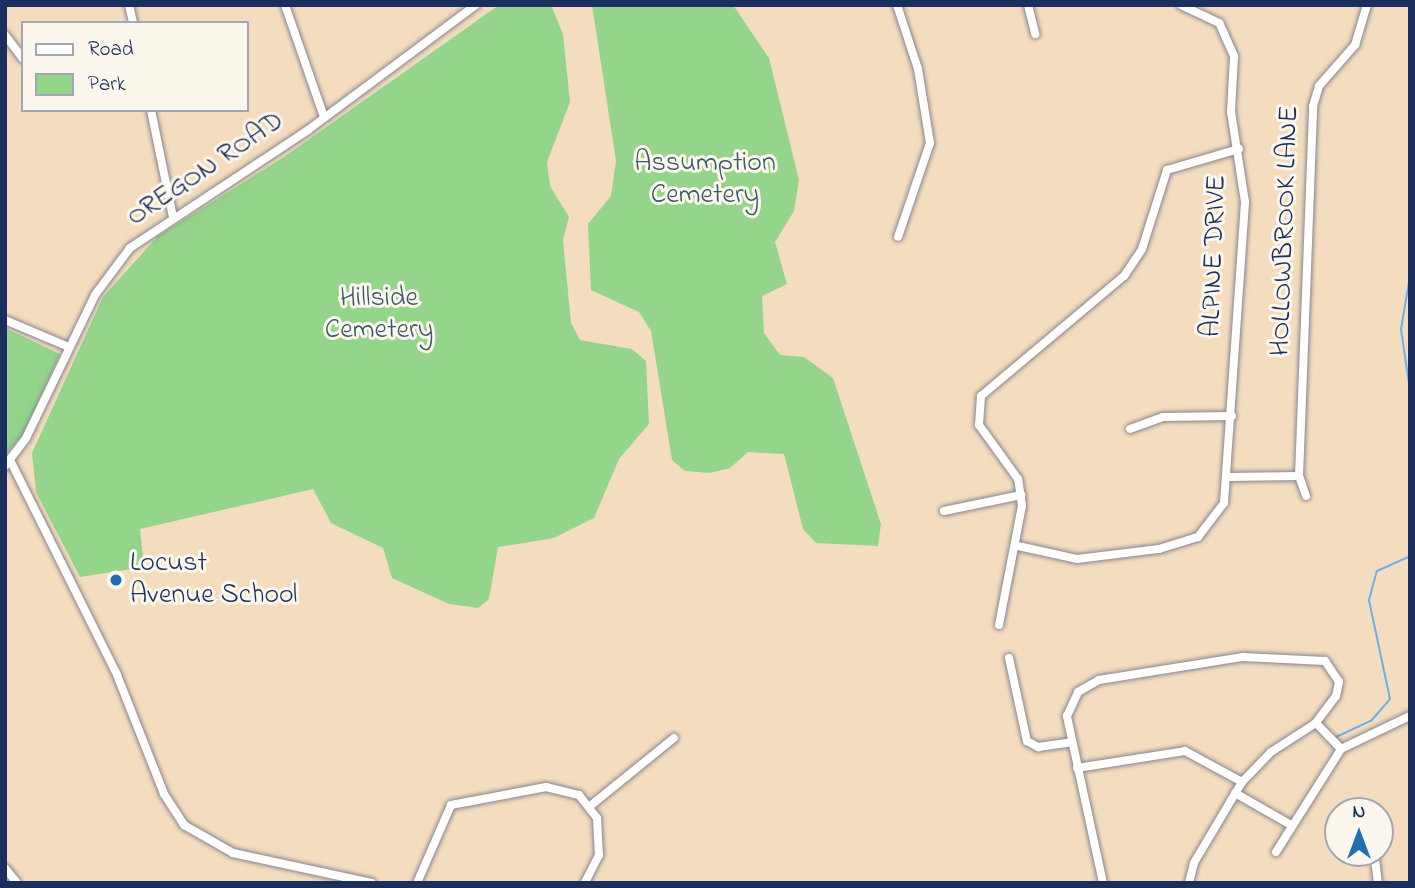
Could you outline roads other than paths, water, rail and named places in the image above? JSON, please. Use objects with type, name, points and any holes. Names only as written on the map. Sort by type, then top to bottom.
[{"type":"street","points":[[285,5],[324,117]]},
{"type":"street","name":"OREGON ROAD","points":[[8,464],[117,261],[173,216],[324,117],[476,5]]},
{"type":"street","points":[[897,5],[918,69],[930,143],[898,237]]},
{"type":"street","points":[[1028,5],[1035,34]]},
{"type":"street","name":"ALPINE DRIVE","points":[[1018,546],[1094,558],[1159,549],[1204,533],[1224,503],[1228,477],[1245,202],[1239,149],[1231,112],[1233,45],[1212,16],[1181,5]]},
{"type":"street","name":"HOLLOWBROOK LANE","points":[[1299,476],[1313,106],[1319,86],[1355,45],[1367,5]]},
{"type":"street","points":[[5,35],[21,56]]},
{"type":"street","points":[[151,112],[173,216]]},
{"type":"street","points":[[999,625],[1018,546],[1021,495],[1010,466],[979,425],[985,388],[1124,276],[1142,249],[1167,170],[1239,149]]},
{"type":"street","points":[[5,320],[69,347]]},
{"type":"street","points":[[1130,429],[1163,417],[1232,416]]},
{"type":"street","points":[[8,464],[117,675],[164,794],[184,825],[233,853],[372,883]]},
{"type":"street","points":[[1228,477],[1299,476],[1306,496]]},
{"type":"street","points":[[944,510],[1021,495]]},
{"type":"street","points":[[1103,883],[1072,742],[1072,699],[1085,686],[1116,676],[1273,654],[1325,661],[1339,682],[1336,696],[1317,723],[1271,752],[1242,782],[1189,883]]},
{"type":"street","points":[[1009,658],[1033,746],[1072,742]]},
{"type":"street","points":[[1276,852],[1341,750],[1410,716]]},
{"type":"street","points":[[1317,723],[1341,750]]},
{"type":"street","points":[[590,806],[674,738]]},
{"type":"street","points":[[1077,768],[1185,751],[1242,782]]},
{"type":"street","points":[[417,883],[440,819],[456,802],[559,787],[590,806],[600,849],[585,883]]},
{"type":"street","points":[[1235,793],[1291,825]]},
{"type":"street","points":[[5,868],[17,883]]},
{"type":"waterway","points":[[1410,276],[1401,329],[1410,391]]},
{"type":"waterway","points":[[1336,737],[1371,721],[1390,699],[1369,600],[1377,571],[1410,556]]},
{"type":"place","name":"Locust Avenue School","points":[[116,580]]},
{"type":"park label","name":"Assumption Cemetery","points":[[705,180]]},
{"type":"park label","name":"Hillside Cemetery","points":[[379,315]]}]
